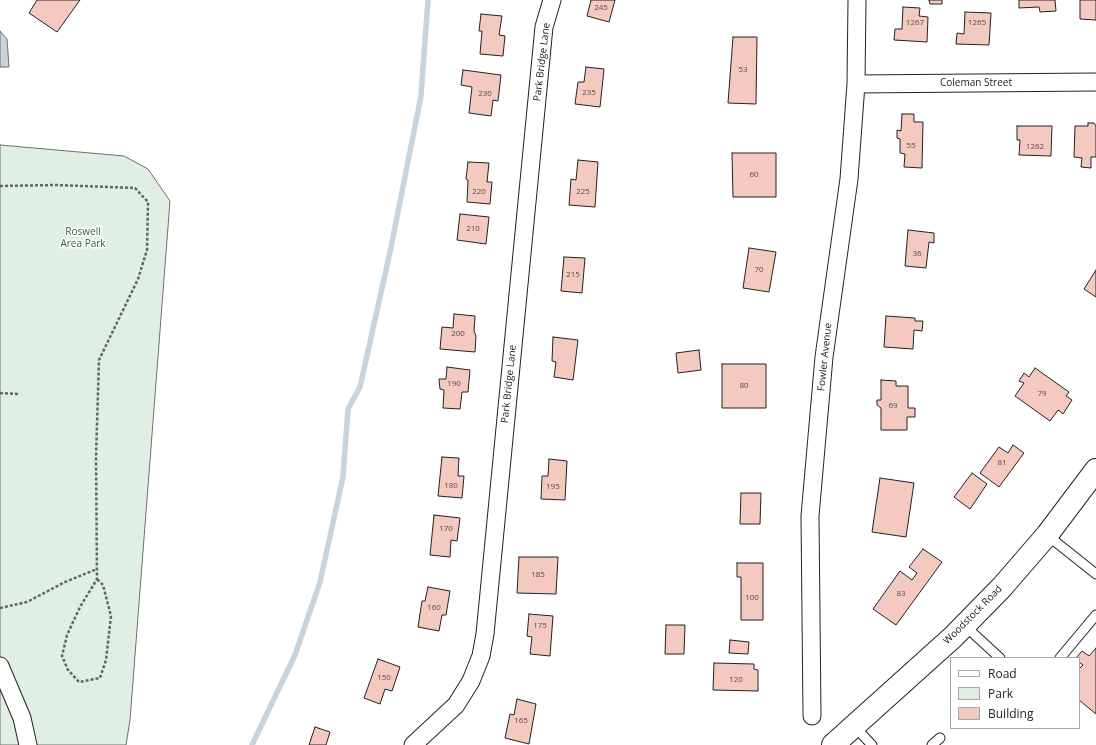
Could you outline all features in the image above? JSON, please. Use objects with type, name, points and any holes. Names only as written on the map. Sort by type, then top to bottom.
[{"type":"street","name":"Park Bridge Lane","points":[[413,745],[456,705],[471,681],[481,656],[484,642],[544,27],[552,0]]},
{"type":"street","name":"Fowler Avenue","points":[[812,716],[810,516],[824,357],[849,179],[856,84],[857,0]]},
{"type":"street","name":"Coleman Street","points":[[856,84],[1096,82]]},
{"type":"street","name":"Woodstock Road","points":[[833,745],[964,625],[1002,587],[1047,535],[1096,470]]},
{"type":"street","points":[[0,666],[22,718],[28,745]]},
{"type":"lane","points":[[1047,535],[1096,574]]},
{"type":"lane","points":[[1061,657],[1096,615]]},
{"type":"lane","points":[[964,625],[999,657]]},
{"type":"lane","points":[[854,726],[872,745]]},
{"type":"lane","points":[[932,745],[940,738]]},
{"type":"path","points":[[0,186],[56,185],[135,188],[148,202],[146,250],[138,279],[99,360],[96,457],[97,579],[80,607],[67,636],[62,656],[68,670],[79,682],[100,678],[106,660],[111,616],[103,585],[97,579]]},
{"type":"path","points":[[0,393],[19,394]]},
{"type":"path","points":[[0,608],[27,602],[65,582],[97,569]]},
{"type":"green space","name":"Roswell Area Park","points":[[0,145],[124,156],[148,169],[170,201],[130,720],[126,745],[0,745]]},
{"type":"shaded area","points":[[0,31],[7,39],[9,67],[0,67]]},
{"type":"building","points":[[37,0],[80,0],[57,32],[29,13]]},
{"type":"building","points":[[591,0],[615,0],[609,22],[587,16]]},
{"type":"building","points":[[929,0],[942,0],[942,4],[930,4]]},
{"type":"building","points":[[1019,0],[1055,0],[1056,11],[1040,12],[1039,7],[1019,8]]},
{"type":"building","points":[[1080,0],[1096,0],[1096,20],[1080,19]]},
{"type":"building","points":[[903,7],[920,8],[919,16],[928,17],[927,42],[894,40],[895,29],[902,29]]},
{"type":"building","points":[[965,12],[991,13],[989,45],[956,44],[957,33],[964,34]]},
{"type":"building","points":[[481,14],[502,16],[499,35],[505,36],[503,56],[480,54],[482,31],[479,31]]},
{"type":"building","points":[[733,37],[757,37],[756,104],[728,103]]},
{"type":"building","points":[[586,67],[604,69],[600,107],[575,104],[578,82],[584,82]]},
{"type":"building","points":[[463,70],[501,75],[498,101],[493,100],[491,116],[469,113],[472,87],[461,85]]},
{"type":"building","points":[[902,114],[914,114],[914,122],[923,122],[922,168],[904,167],[905,154],[900,153],[900,139],[897,138],[897,130],[901,131]]},
{"type":"building","points":[[1088,123],[1094,123],[1096,126],[1096,157],[1091,157],[1091,168],[1081,167],[1082,158],[1074,157],[1075,126],[1088,126]]},
{"type":"building","points":[[1017,126],[1052,126],[1051,156],[1019,155],[1020,140],[1017,140]]},
{"type":"building","points":[[732,153],[776,153],[776,197],[733,197]]},
{"type":"building","points":[[578,160],[598,162],[595,207],[569,205],[571,179],[576,180]]},
{"type":"building","points":[[468,162],[489,163],[487,182],[492,182],[490,204],[467,202],[468,180],[466,179]]},
{"type":"building","points":[[460,214],[489,217],[486,244],[457,240]]},
{"type":"building","points":[[908,230],[934,233],[934,243],[929,242],[926,268],[905,266]]},
{"type":"building","points":[[749,248],[776,252],[769,292],[743,288]]},
{"type":"building","points":[[564,257],[585,258],[582,293],[561,291]]},
{"type":"building","points":[[1096,270],[1096,297],[1084,289]]},
{"type":"building","points":[[454,314],[475,316],[475,352],[440,349],[442,327],[453,328]]},
{"type":"building","points":[[886,316],[915,318],[915,321],[923,321],[922,331],[914,330],[913,349],[884,347]]},
{"type":"building","points":[[553,337],[578,340],[573,380],[554,377],[556,362],[552,361]]},
{"type":"building","points":[[699,350],[701,370],[678,373],[676,353]]},
{"type":"building","points":[[722,364],[766,364],[766,408],[722,408]]},
{"type":"building","points":[[447,367],[470,370],[468,392],[462,392],[460,409],[443,408],[444,390],[440,389],[439,379],[446,379]]},
{"type":"building","points":[[1035,368],[1069,392],[1066,396],[1072,400],[1063,414],[1058,410],[1050,421],[1015,396],[1024,383],[1019,381],[1024,373],[1029,377]]},
{"type":"building","points":[[881,380],[896,381],[896,386],[908,386],[908,408],[915,408],[915,417],[907,417],[907,430],[881,430],[881,408],[877,405],[877,400],[881,400]]},
{"type":"building","points":[[1013,445],[1024,453],[999,487],[980,473],[999,447],[1008,453]]},
{"type":"building","points":[[442,457],[459,458],[458,476],[464,476],[462,498],[438,496]]},
{"type":"building","points":[[549,459],[567,461],[565,500],[541,499],[542,476],[548,476]]},
{"type":"building","points":[[972,473],[987,484],[970,509],[954,497]]},
{"type":"building","points":[[880,478],[914,483],[906,537],[872,532]]},
{"type":"building","points":[[741,493],[761,493],[760,524],[740,524]]},
{"type":"building","points":[[434,515],[460,518],[457,541],[451,540],[450,557],[430,555]]},
{"type":"building","points":[[923,549],[942,562],[896,625],[873,609],[900,571],[912,580],[917,573],[909,567]]},
{"type":"building","points":[[519,557],[558,557],[556,594],[517,593]]},
{"type":"building","points":[[737,563],[763,563],[763,620],[741,620],[741,577],[737,577]]},
{"type":"building","points":[[428,587],[450,591],[446,615],[442,615],[439,631],[418,627],[422,601],[425,601]]},
{"type":"building","points":[[529,614],[553,616],[550,656],[530,654],[532,637],[527,636]]},
{"type":"building","points":[[666,625],[685,625],[684,654],[665,654]]},
{"type":"building","points":[[730,640],[749,642],[748,654],[729,653]]},
{"type":"building","points":[[1096,648],[1096,714],[1080,701],[1080,668],[1083,665],[1080,663],[1080,657],[1077,657],[1082,651],[1089,656]]},
{"type":"building","points":[[378,659],[400,667],[392,691],[385,689],[380,704],[364,698]]},
{"type":"building","points":[[714,663],[754,664],[754,669],[758,670],[758,691],[713,690]]},
{"type":"building","points":[[517,699],[536,704],[529,744],[505,738],[510,714],[514,715]]},
{"type":"building","points":[[315,727],[330,732],[326,745],[309,745]]},
{"type":"waterway","points":[[252,745],[295,655],[320,582],[343,477],[348,409],[360,387],[390,252],[421,96],[428,0]]}]
